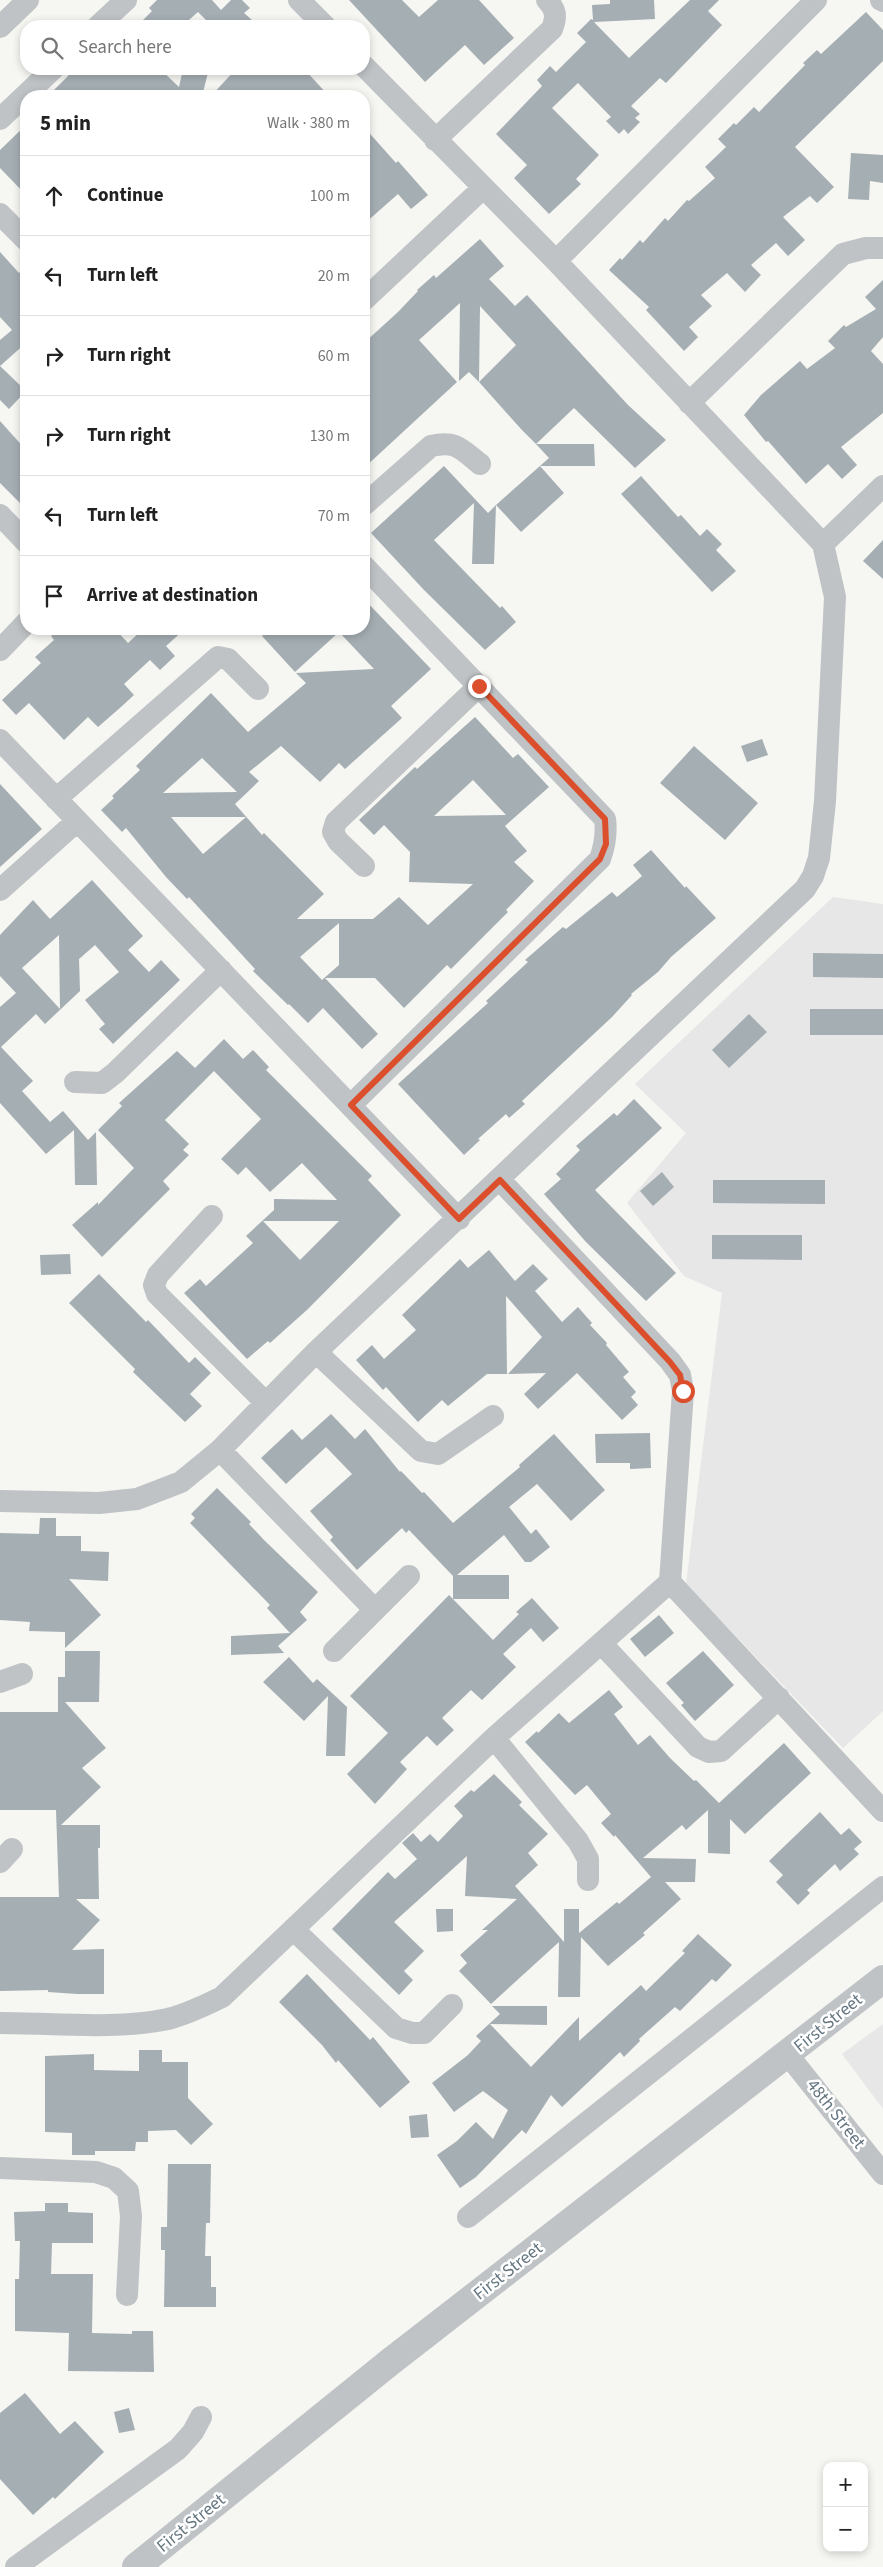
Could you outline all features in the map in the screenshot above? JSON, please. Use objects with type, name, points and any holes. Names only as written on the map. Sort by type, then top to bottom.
[{"type":"street","points":[[0,27],[28,0]]},
{"type":"street","points":[[104,20],[126,0]]},
{"type":"street","points":[[299,0],[319,20]]},
{"type":"street","points":[[435,140],[552,29],[557,17],[554,7],[547,0]]},
{"type":"street","points":[[556,261],[806,3]]},
{"type":"street","points":[[0,1501],[99,1503],[137,1499],[181,1482],[220,1450],[316,1352],[459,1219],[805,889],[819,858],[825,801],[835,597],[823,544],[556,261],[370,72]]},
{"type":"street","points":[[31,90],[47,75]]},
{"type":"street","points":[[0,119],[20,100]]},
{"type":"street","points":[[370,293],[484,188]]},
{"type":"street","points":[[0,214],[20,234]]},
{"type":"street","points":[[689,403],[843,254],[866,248],[883,248]]},
{"type":"street","points":[[370,500],[430,446],[442,443],[455,444],[480,464]]},
{"type":"street","points":[[823,544],[883,486]]},
{"type":"street","points":[[0,515],[20,536]]},
{"type":"street","points":[[351,1105],[600,859],[606,844],[605,819],[370,572]]},
{"type":"street","points":[[0,650],[20,629]]},
{"type":"street","points":[[56,799],[218,657],[228,658],[258,689]]},
{"type":"street","points":[[364,866],[338,841],[333,832],[336,822],[479,686]]},
{"type":"street","points":[[0,740],[459,1219]]},
{"type":"street","points":[[0,890],[77,820]]},
{"type":"street","points":[[75,1082],[102,1083],[115,1073],[221,970]]},
{"type":"street","points":[[0,2023],[137,2024],[170,2018],[198,2009],[222,1997],[494,1738],[670,1582],[683,1391],[680,1375],[639,1328],[500,1180]]},
{"type":"street","points":[[212,1216],[158,1275],[154,1285],[157,1294],[266,1403]]},
{"type":"street","points":[[316,1352],[421,1451],[438,1454],[493,1416]]},
{"type":"street","points":[[220,1450],[375,1610]]},
{"type":"street","points":[[334,1651],[409,1576]]},
{"type":"street","points":[[670,1582],[883,1811]]},
{"type":"street","points":[[600,1643],[698,1747],[709,1752],[722,1750],[779,1698]]},
{"type":"street","points":[[0,1682],[22,1674]]},
{"type":"street","points":[[494,1738],[578,1842],[588,1859],[588,1880]]},
{"type":"street","points":[[468,2217],[883,1887]]},
{"type":"street","points":[[293,1929],[396,2028],[412,2033],[424,2033],[452,2005]]},
{"type":"street","name":"First Street","points":[[136,2567],[390,2362],[788,2055],[883,1979]]},
{"type":"street","name":"48th Street","points":[[788,2055],[883,2174]]},
{"type":"street","points":[[0,2168],[96,2172],[114,2178],[128,2191],[131,2216],[127,2295]]},
{"type":"street","points":[[16,2567],[178,2449],[193,2432],[201,2417]]},
{"type":"shaded area","points":[[833,897],[883,904],[883,1711],[843,1748],[686,1584],[722,1293],[684,1276],[627,1203],[686,1133],[635,1084]]},
{"type":"shaded area","points":[[883,2024],[883,2109],[842,2054]]},
{"type":"building","points":[[157,0],[212,0],[221,10],[231,0],[242,0],[250,8],[244,13],[252,20],[206,20],[198,12],[189,20],[143,20],[152,11],[149,8]]},
{"type":"building","points":[[349,0],[402,0],[419,17],[438,0],[479,0],[514,38],[484,65],[465,45],[425,82],[370,23],[370,20],[368,20]]},
{"type":"building","points":[[610,0],[654,0],[655,19],[594,22],[629,58],[690,0],[719,0],[708,11],[722,25],[666,83],[660,78],[631,106],[640,114],[635,118],[640,122],[628,134],[624,129],[619,134],[606,121],[611,117],[578,83],[552,108],[599,155],[576,179],[581,184],[549,214],[514,178],[527,165],[496,134],[542,86],[537,80],[550,66],[556,72],[586,42],[577,33],[591,19],[593,20],[592,5],[610,4]]},
{"type":"building","points":[[866,12],[883,30],[883,61],[795,147],[834,187],[817,203],[810,196],[783,217],[805,240],[788,256],[776,243],[751,265],[761,275],[745,292],[727,273],[701,295],[712,306],[689,327],[698,337],[684,351],[646,310],[649,307],[609,270],[620,258],[622,260],[640,240],[643,243],[665,218],[668,221],[687,200],[689,201],[715,178],[705,167],[726,147],[718,139],[754,107],[759,112],[805,65],[803,63],[817,50],[821,54]]},
{"type":"building","points":[[69,75],[166,75],[179,87],[182,75],[207,75],[204,90],[54,90]]},
{"type":"building","points":[[230,75],[310,75],[323,90],[217,90]]},
{"type":"building","points":[[20,131],[20,189],[0,168],[0,150]]},
{"type":"building","points":[[370,134],[396,163],[398,161],[428,195],[411,209],[398,194],[370,219]]},
{"type":"building","points":[[851,153],[883,155],[883,183],[870,181],[869,200],[848,199]]},
{"type":"building","points":[[480,239],[504,266],[489,279],[515,306],[527,295],[628,405],[666,440],[635,468],[574,408],[536,444],[469,372],[459,381],[460,303],[419,340],[457,382],[370,462],[370,338],[398,312],[417,290],[434,275],[436,278]],"holes":[[[480,306],[516,345],[479,382]]]},
{"type":"building","points":[[0,252],[20,272],[20,348],[0,366],[0,340],[12,330],[0,317]]},
{"type":"building","points":[[883,280],[883,337],[871,351],[883,364],[883,413],[841,447],[857,465],[842,479],[828,464],[806,484],[768,441],[766,442],[744,415],[761,395],[800,361],[807,369],[835,348],[828,341],[844,325],[846,327],[876,309],[865,297]]},
{"type":"building","points":[[0,366],[20,385],[20,397],[9,409],[0,400]]},
{"type":"building","points":[[0,421],[20,443],[20,503],[0,483]]},
{"type":"building","points":[[536,444],[594,444],[595,466],[540,466],[564,493],[521,532],[496,505],[549,458]]},
{"type":"building","points":[[444,466],[488,513],[496,505],[494,564],[472,564],[474,503],[434,540],[516,622],[485,650],[424,590],[371,533]]},
{"type":"building","points":[[641,476],[678,517],[681,515],[700,536],[707,529],[722,544],[716,550],[736,571],[712,592],[621,494]]},
{"type":"building","points":[[883,540],[883,579],[863,561]]},
{"type":"building","points":[[370,605],[431,669],[391,706],[402,718],[345,769],[339,763],[320,782],[281,746],[249,772],[259,781],[235,804],[262,835],[264,833],[324,894],[297,919],[373,919],[399,897],[428,925],[473,884],[409,882],[410,852],[384,825],[374,835],[359,820],[415,767],[417,769],[475,717],[513,758],[518,754],[549,787],[505,826],[527,851],[514,862],[534,881],[506,910],[508,912],[451,969],[447,965],[404,1008],[375,978],[325,978],[378,1034],[362,1049],[323,1008],[308,1023],[288,1005],[253,971],[255,969],[189,897],[187,899],[166,877],[126,828],[122,832],[101,810],[114,798],[112,796],[140,770],[136,766],[211,693],[248,732],[306,683],[296,673],[374,669],[342,635],[370,635]],"holes":[[[202,758],[237,792],[163,793]],[[473,780],[506,815],[434,816]],[[171,817],[246,817],[203,854]],[[339,923],[339,965],[322,980],[300,957]]]},
{"type":"building","points":[[121,635],[128,643],[137,635],[178,635],[166,646],[175,656],[160,670],[150,660],[124,684],[134,695],[121,707],[98,727],[88,717],[64,740],[29,703],[16,715],[2,700],[41,663],[35,657],[54,640],[51,636]]},
{"type":"building","points":[[263,635],[336,635],[295,672],[262,636]]},
{"type":"building","points":[[762,739],[768,755],[747,762],[741,746]]},
{"type":"building","points":[[694,746],[758,803],[725,840],[660,783]]},
{"type":"building","points":[[0,784],[42,829],[0,867]]},
{"type":"building","points":[[651,850],[685,888],[686,886],[716,918],[671,957],[658,972],[631,994],[612,1017],[522,1101],[525,1104],[509,1118],[506,1114],[478,1139],[480,1140],[464,1155],[398,1084],[488,1003],[486,1001],[528,962],[525,960],[563,927],[566,929],[612,892],[617,897],[642,876],[633,865]]},
{"type":"building","points":[[92,880],[143,936],[128,950],[149,972],[161,960],[180,980],[113,1044],[99,1029],[105,1024],[85,1000],[119,972],[95,945],[79,959],[80,991],[45,1024],[36,1014],[1,1047],[33,1081],[22,1091],[50,1122],[63,1111],[88,1140],[96,1132],[97,1185],[75,1185],[74,1130],[46,1154],[0,1103],[0,1007],[16,993],[0,976],[0,935],[33,900],[50,919]],"holes":[[[59,935],[60,1009],[22,968]]]},
{"type":"building","points":[[813,953],[883,954],[883,978],[813,977]]},
{"type":"building","points":[[810,1009],[883,1009],[883,1035],[810,1035]]},
{"type":"building","points":[[749,1014],[767,1032],[729,1068],[712,1050]]},
{"type":"building","points":[[224,1039],[243,1059],[253,1050],[269,1067],[266,1070],[372,1176],[368,1180],[401,1215],[308,1309],[270,1343],[268,1341],[247,1359],[184,1293],[200,1279],[206,1286],[253,1243],[246,1236],[274,1210],[274,1199],[337,1200],[302,1163],[270,1192],[246,1167],[238,1175],[221,1159],[261,1119],[214,1071],[165,1120],[189,1144],[183,1150],[189,1155],[163,1181],[170,1189],[102,1257],[72,1225],[98,1202],[98,1205],[134,1168],[98,1130],[122,1106],[119,1103],[177,1051],[195,1068]],"holes":[[[263,1221],[339,1221],[300,1260]]]},
{"type":"building","points":[[634,1099],[662,1128],[595,1190],[676,1273],[646,1301],[586,1242],[544,1194],[561,1179],[556,1174],[580,1150],[576,1146],[614,1113],[617,1116]]},
{"type":"building","points":[[662,1172],[674,1187],[653,1206],[640,1191]]},
{"type":"building","points":[[713,1180],[825,1180],[825,1204],[713,1203]]},
{"type":"building","points":[[712,1235],[802,1235],[802,1260],[712,1259]]},
{"type":"building","points":[[489,1250],[515,1281],[533,1264],[548,1279],[535,1291],[562,1322],[578,1307],[592,1323],[590,1325],[607,1343],[606,1345],[629,1372],[623,1377],[636,1392],[631,1397],[638,1405],[622,1420],[577,1373],[538,1409],[524,1394],[546,1373],[508,1374],[542,1337],[506,1296],[507,1374],[487,1374],[448,1406],[442,1400],[418,1422],[386,1387],[383,1390],[356,1360],[372,1345],[384,1359],[416,1330],[402,1315],[460,1259],[468,1268]]},
{"type":"building","points":[[70,1254],[71,1274],[41,1275],[40,1255]]},
{"type":"building","points":[[99,1274],[146,1322],[148,1320],[189,1363],[195,1357],[211,1373],[190,1394],[202,1406],[185,1422],[133,1372],[135,1369],[69,1303]]},
{"type":"building","points":[[331,1414],[355,1439],[365,1429],[400,1472],[422,1493],[424,1492],[453,1523],[520,1467],[519,1465],[554,1434],[605,1490],[571,1521],[537,1484],[509,1507],[531,1534],[536,1529],[550,1547],[531,1562],[525,1562],[504,1535],[457,1575],[509,1575],[509,1599],[453,1599],[453,1576],[409,1530],[406,1533],[402,1528],[357,1570],[330,1540],[333,1537],[310,1511],[352,1474],[326,1447],[286,1484],[261,1458],[292,1429],[302,1440]]},
{"type":"building","points":[[650,1433],[651,1468],[630,1469],[630,1463],[596,1463],[595,1434]]},
{"type":"building","points":[[217,1488],[251,1522],[249,1524],[264,1540],[318,1592],[300,1612],[307,1620],[278,1646],[284,1653],[231,1655],[231,1636],[290,1633],[267,1608],[270,1605],[190,1523],[195,1518],[191,1514]]},
{"type":"building","points":[[40,1518],[56,1518],[56,1536],[81,1536],[81,1551],[109,1552],[108,1581],[69,1579],[101,1615],[65,1648],[65,1632],[29,1631],[30,1622],[0,1620],[0,1533],[39,1534]]},
{"type":"building","points":[[449,1595],[493,1640],[519,1614],[516,1612],[532,1598],[559,1628],[543,1642],[531,1628],[503,1654],[516,1667],[482,1700],[471,1690],[442,1718],[454,1730],[437,1746],[427,1736],[400,1762],[407,1769],[375,1804],[347,1774],[388,1733],[350,1696]]},
{"type":"building","points":[[659,1615],[674,1633],[645,1657],[630,1639]]},
{"type":"building","points":[[65,1651],[100,1651],[99,1702],[65,1702],[106,1748],[82,1768],[101,1787],[61,1825],[100,1825],[100,1848],[98,1848],[99,1899],[76,1899],[100,1920],[72,1950],[104,1949],[104,1994],[48,1992],[48,1990],[0,1991],[0,1897],[59,1897],[56,1810],[0,1810],[0,1712],[58,1712],[58,1677],[65,1677]]},
{"type":"building","points":[[703,1651],[734,1685],[695,1721],[681,1705],[684,1703],[666,1683]]},
{"type":"building","points":[[289,1657],[313,1683],[317,1679],[347,1707],[345,1756],[326,1756],[328,1696],[304,1721],[263,1682]]},
{"type":"building","points":[[609,1690],[623,1707],[614,1714],[638,1745],[650,1735],[670,1758],[719,1803],[784,1743],[811,1773],[745,1834],[730,1819],[730,1854],[708,1853],[708,1810],[686,1830],[682,1825],[643,1858],[696,1859],[695,1882],[665,1882],[681,1899],[643,1933],[645,1935],[608,1966],[581,1937],[580,1997],[558,1997],[559,1942],[491,2004],[459,1971],[467,1963],[460,1955],[488,1930],[482,1930],[517,1899],[465,1896],[467,1856],[394,1922],[424,1951],[404,1971],[413,1980],[399,1995],[332,1929],[388,1872],[395,1879],[417,1859],[402,1843],[413,1833],[421,1842],[430,1834],[438,1842],[463,1816],[454,1806],[471,1790],[474,1792],[494,1774],[522,1802],[519,1805],[548,1834],[528,1853],[538,1865],[515,1886],[564,1942],[564,1909],[579,1909],[579,1933],[617,1902],[619,1904],[651,1877],[615,1835],[614,1837],[601,1823],[611,1814],[587,1785],[575,1795],[525,1742],[537,1731],[538,1733],[559,1713],[569,1723]]},
{"type":"building","points":[[820,1812],[841,1835],[849,1828],[862,1842],[854,1849],[859,1854],[840,1871],[835,1864],[807,1890],[810,1893],[798,1905],[776,1882],[783,1875],[769,1861]]},
{"type":"building","points":[[436,1909],[453,1909],[453,1931],[437,1932]]},
{"type":"building","points":[[698,1934],[732,1965],[716,1982],[712,1979],[680,2011],[675,2007],[639,2039],[640,2041],[624,2057],[620,2052],[562,2107],[551,2095],[526,2134],[522,2130],[476,2177],[460,2188],[437,2155],[457,2141],[476,2122],[493,2139],[508,2110],[483,2091],[454,2112],[432,2083],[468,2055],[481,2041],[476,2036],[500,2014],[492,2006],[547,2006],[547,2025],[490,2024],[531,2067],[579,2017],[579,2041],[641,1985],[646,1991],[685,1953],[682,1951]]},
{"type":"building","points":[[307,1974],[370,2040],[373,2037],[410,2082],[380,2108],[338,2060],[336,2063],[322,2045],[279,2002]]},
{"type":"building","points":[[139,2050],[162,2050],[162,2062],[188,2062],[188,2098],[213,2124],[191,2145],[176,2130],[148,2131],[148,2142],[136,2142],[135,2151],[95,2151],[95,2155],[72,2155],[72,2133],[45,2132],[45,2056],[94,2054],[94,2070],[139,2071]]},
{"type":"building","points":[[427,2114],[429,2137],[411,2138],[409,2116]]},
{"type":"building","points":[[168,2164],[211,2164],[210,2223],[206,2223],[205,2256],[211,2256],[211,2287],[216,2287],[216,2307],[164,2307],[165,2250],[161,2250],[161,2227],[167,2227]]},
{"type":"building","points":[[45,2203],[68,2203],[68,2212],[93,2213],[93,2243],[52,2243],[51,2274],[93,2274],[92,2333],[132,2334],[132,2331],[153,2331],[154,2372],[68,2371],[69,2333],[15,2331],[15,2279],[19,2279],[20,2241],[15,2241],[14,2212],[45,2211]]},
{"type":"building","points":[[25,2393],[60,2434],[75,2421],[104,2452],[55,2499],[53,2497],[33,2515],[0,2479],[0,2413]]},
{"type":"building","points":[[129,2408],[135,2430],[119,2433],[114,2412]]},
{"type":"route","points":[[479,686],[605,819],[606,844],[600,859],[351,1105],[459,1219],[500,1180],[670,1362],[680,1375],[683,1391]]}]
